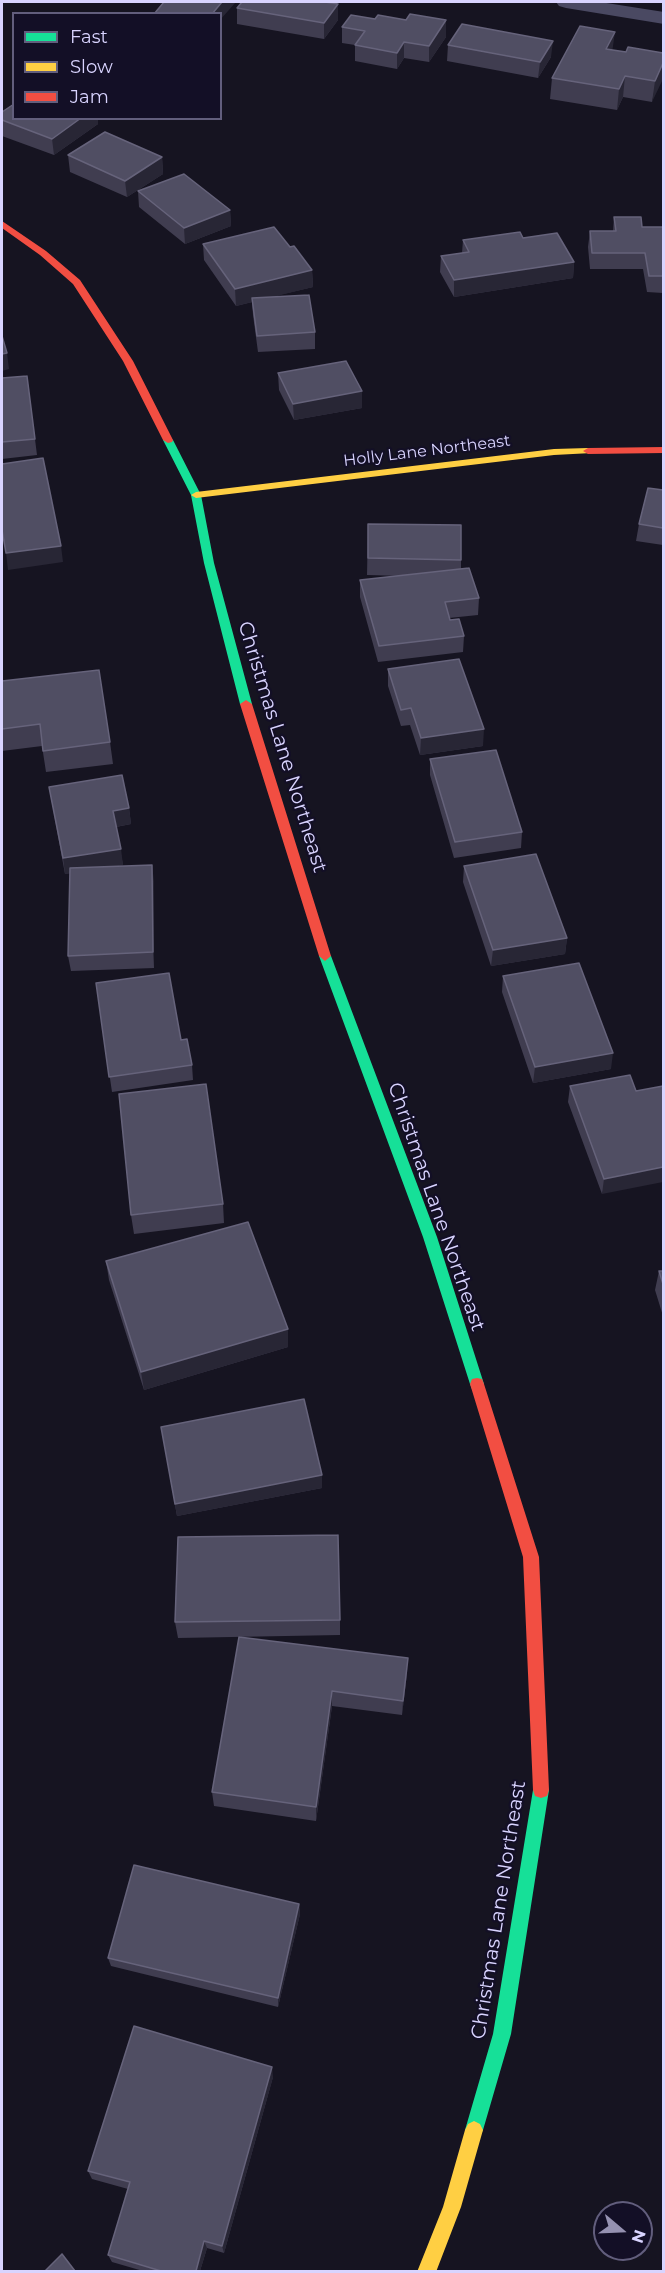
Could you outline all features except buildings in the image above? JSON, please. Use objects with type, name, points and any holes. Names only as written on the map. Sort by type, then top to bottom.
[{"type":"street","points":[[566,2],[663,18]]},
{"type":"street","name":"Christmas Lane Northeast","points":[[2,224],[43,253],[77,282],[128,361],[196,495],[209,563],[246,704],[331,974],[430,1237],[531,1557],[540,1796],[502,2034],[452,2207],[426,2271]]},
{"type":"street","name":"Holly Lane Northeast","points":[[196,495],[554,453],[663,450]]},
{"type":"traffic: fast","points":[[168,440],[196,495],[209,563],[246,704]]},
{"type":"traffic: fast","points":[[325,956],[430,1237],[477,1384]]},
{"type":"traffic: fast","points":[[474,2130],[502,2034],[541,1790]]},
{"type":"traffic: slow","points":[[196,495],[554,452],[588,451]]},
{"type":"traffic: slow","points":[[426,2272],[452,2207],[474,2130]]},
{"type":"traffic: jam","points":[[2,224],[43,253],[77,282],[128,361],[168,440]]},
{"type":"traffic: jam","points":[[588,451],[664,450]]},
{"type":"traffic: jam","points":[[246,704],[325,956]]},
{"type":"traffic: jam","points":[[477,1384],[531,1557],[541,1790]]}]
